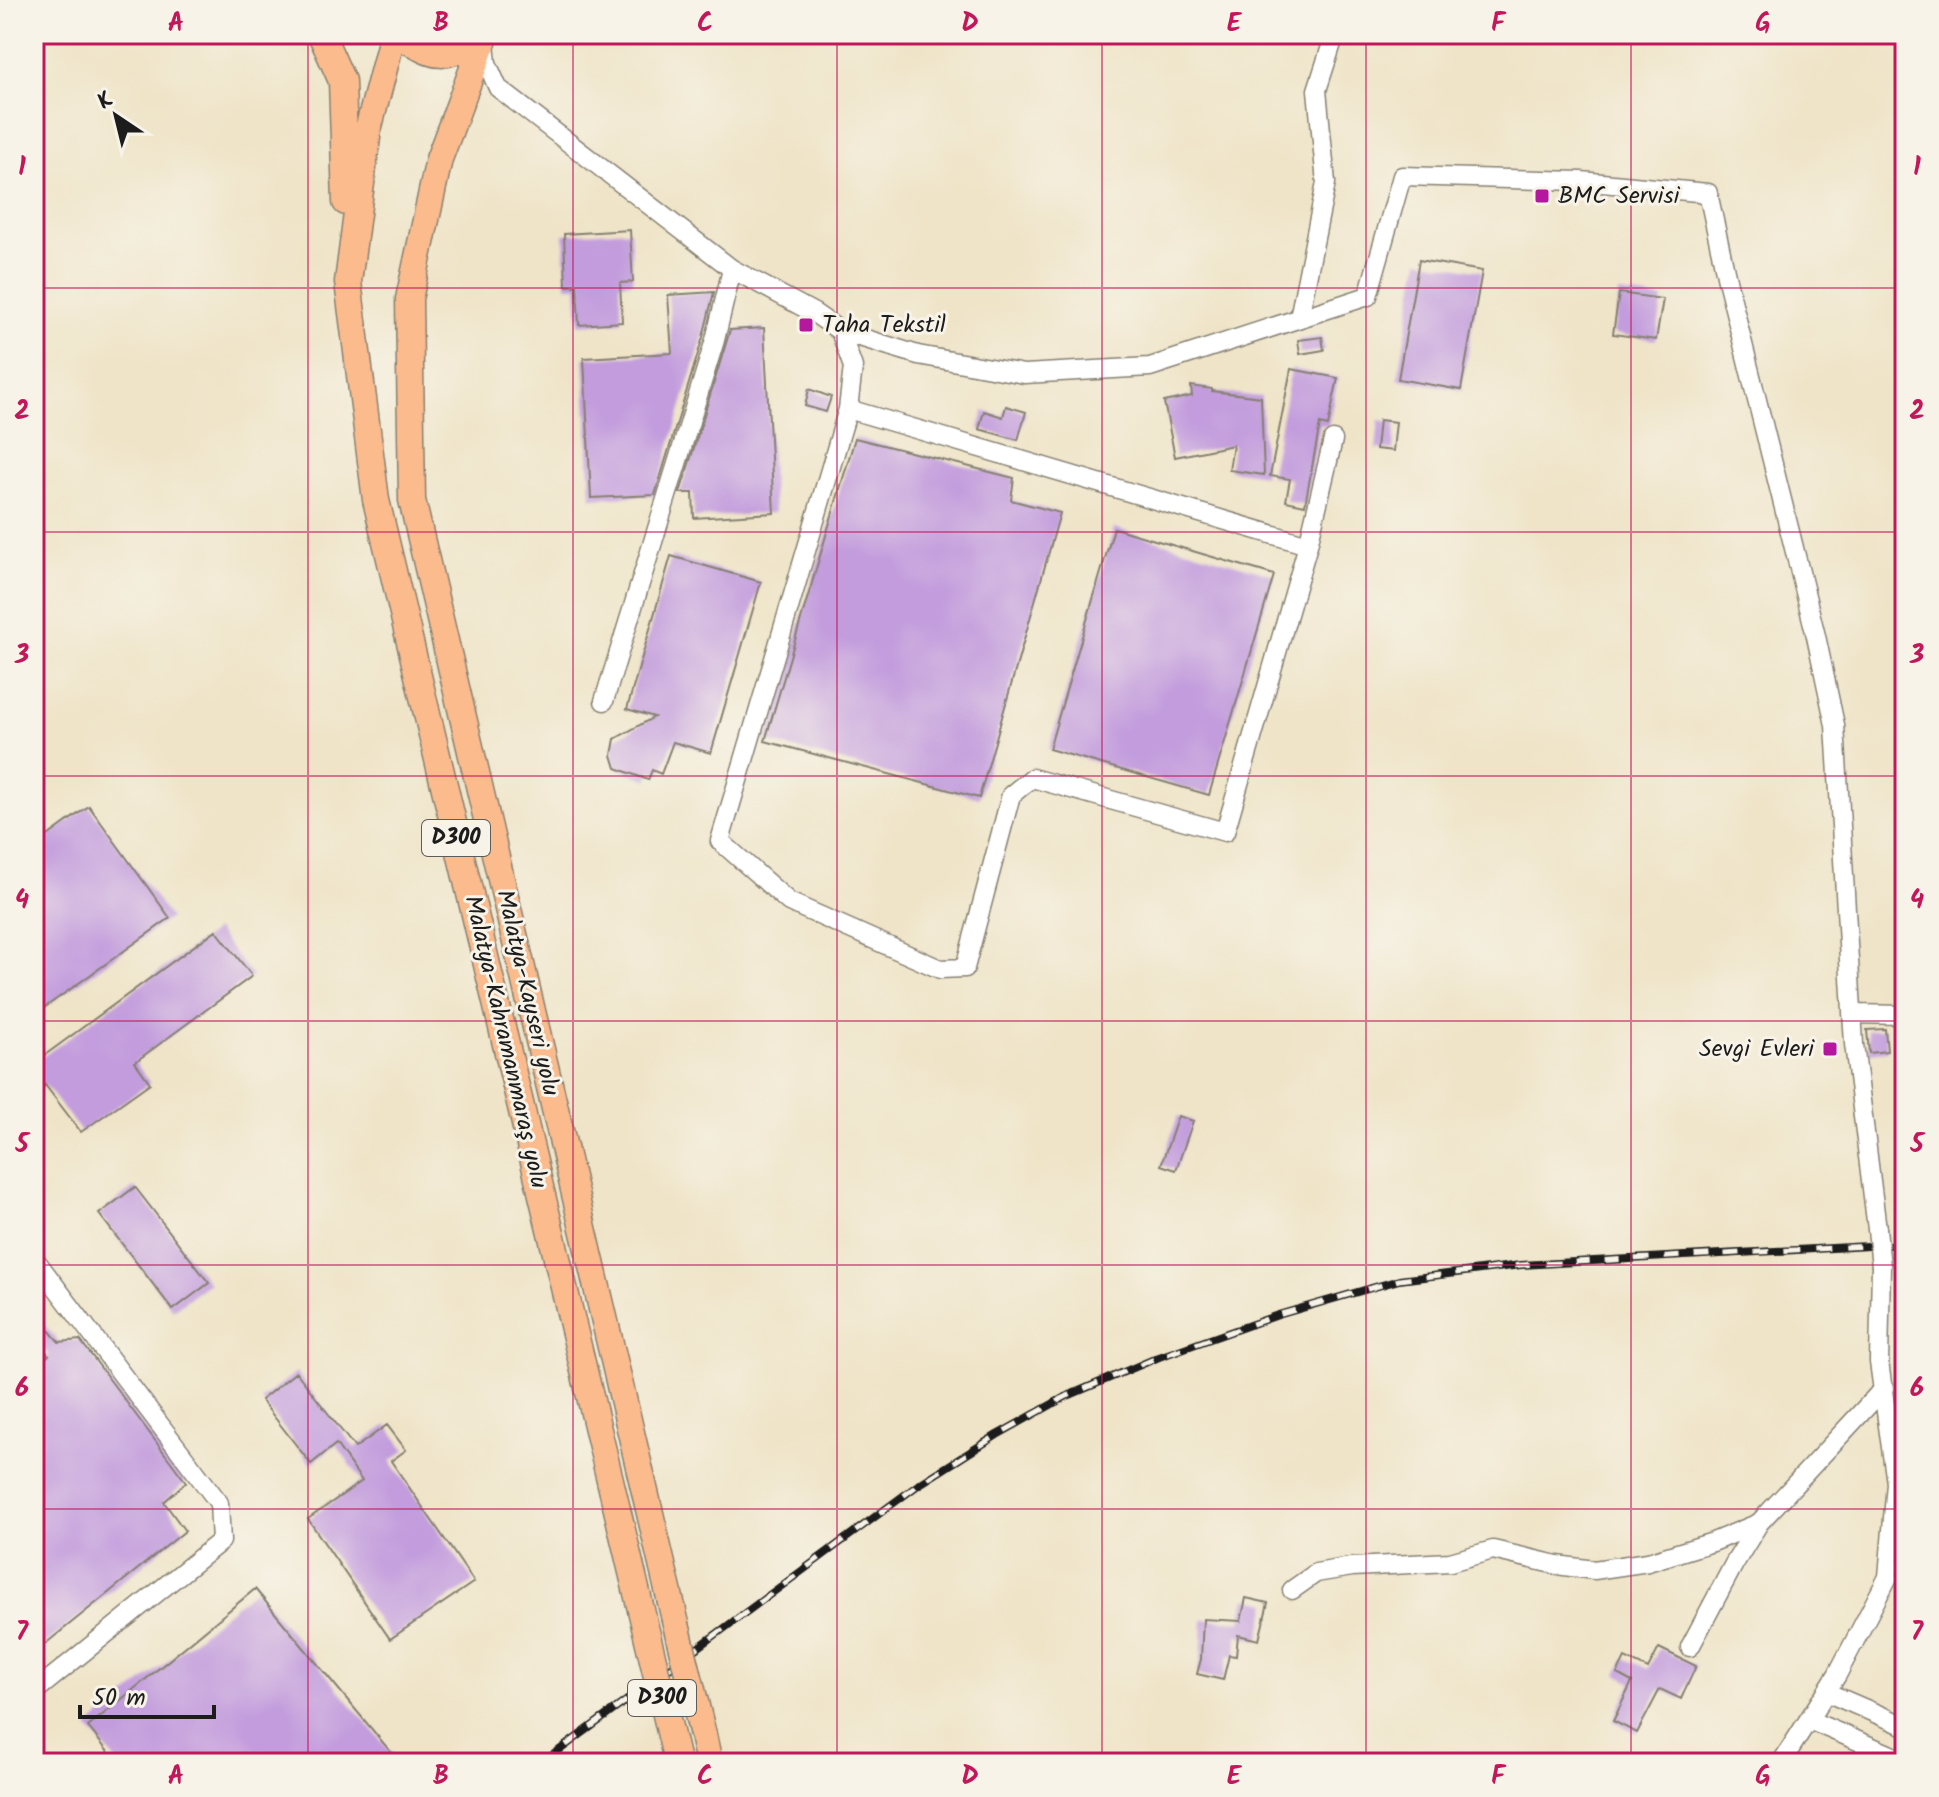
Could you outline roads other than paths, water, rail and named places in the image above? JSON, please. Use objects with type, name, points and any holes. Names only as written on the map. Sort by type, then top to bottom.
[{"type":"highway","points":[[321,34],[342,81],[348,282]]},
{"type":"highway","points":[[395,34],[425,52],[451,55],[484,35]]},
{"type":"highway","name":"Malatya-Kahramanmaraş yolu","points":[[395,34],[368,130],[348,282],[376,500],[677,1762]]},
{"type":"highway","name":"Malatya-Kayseri yolu","points":[[484,35],[439,159],[409,299],[412,500],[709,1763]]},
{"type":"street","points":[[1299,318],[1326,183],[1317,90],[1335,34]]},
{"type":"street","points":[[484,35],[487,63],[498,88],[732,269],[814,313],[840,331],[918,355],[1024,374],[1150,367],[1368,296],[1402,176],[1581,181],[1708,193],[1835,725],[1852,1014],[1881,1266],[1879,1362],[1896,1483],[1888,1577],[1826,1692],[1781,1763]]},
{"type":"street","points":[[604,701],[715,340],[732,269]]},
{"type":"street","points":[[840,331],[853,367],[848,409],[720,841],[789,902],[940,969],[965,968],[1011,795],[1032,778],[1225,832],[1308,545],[1333,440]]},
{"type":"street","points":[[848,409],[1308,545]]},
{"type":"street","points":[[1852,1014],[1905,1015]]},
{"type":"street","points":[[34,1259],[219,1503],[221,1541],[34,1692]]},
{"type":"street","points":[[1690,1647],[1759,1523],[1884,1388]]},
{"type":"street","points":[[1292,1590],[1316,1573],[1352,1567],[1450,1562],[1493,1550],[1594,1570],[1648,1562],[1713,1542],[1759,1523]]},
{"type":"street","points":[[1826,1692],[1905,1726]]},
{"type":"street","points":[[1809,1720],[1905,1761]]},
{"type":"railway","points":[[542,1763],[918,1485],[1065,1397],[1159,1357],[1278,1315],[1399,1280],[1521,1265],[1905,1244]]},
{"type":"place","name":"BMC Servisi","points":[[1542,196]]},
{"type":"place","name":"Taha Tekstil","points":[[806,325]]},
{"type":"place","name":"Sevgi Evleri","points":[[1830,1049]]}]
